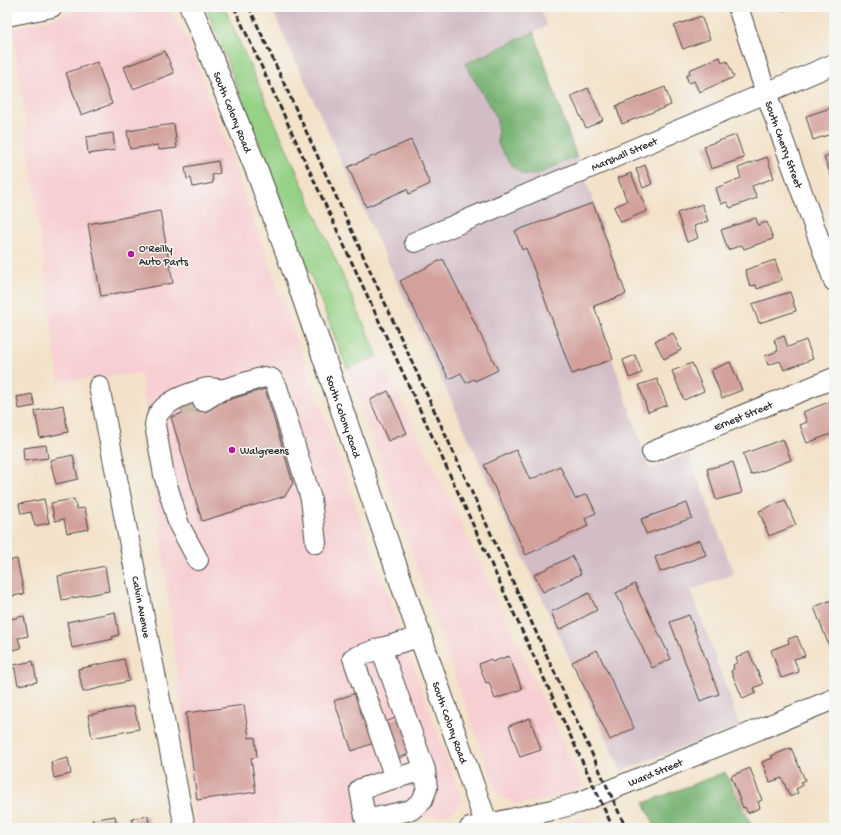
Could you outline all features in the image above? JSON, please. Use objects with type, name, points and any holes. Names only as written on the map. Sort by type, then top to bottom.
[{"type":"main road","name":"South Colony Road","points":[[191,7],[221,78],[260,178],[301,291],[420,637],[482,827]]},
{"type":"street","points":[[7,16],[52,7]]},
{"type":"street","name":"South Cherry Street","points":[[738,7],[766,93],[834,281]]},
{"type":"street","name":"Marshall Street","points":[[415,242],[834,64]]},
{"type":"street","points":[[203,401],[221,390],[264,377],[272,379],[277,387],[311,499],[316,543]]},
{"type":"street","name":"Ernest Street","points":[[652,452],[834,378]]},
{"type":"street","name":"Calvin Avenue","points":[[99,386],[185,828]]},
{"type":"street","points":[[198,560],[179,525],[164,474],[155,420],[162,409],[179,397],[203,388],[221,390]]},
{"type":"street","points":[[162,409],[182,407]]},
{"type":"street","points":[[395,778],[353,658],[420,637]]},
{"type":"street","points":[[381,648],[425,770],[427,788],[422,801],[410,810],[367,824],[360,789],[425,770]]},
{"type":"street","name":"Ward Street","points":[[482,827],[578,803],[834,699]]},
{"type":"shaded area","points":[[90,7],[168,7],[192,49],[462,801],[451,813],[372,828],[196,828],[141,373],[59,382],[13,29]]},
{"type":"shaded area","points":[[271,7],[540,7],[547,26],[534,32],[626,294],[594,306],[650,469],[689,454],[734,574],[691,590],[740,726],[621,771]]},
{"type":"shaded area","points":[[378,356],[446,491],[583,785],[574,791],[541,801],[517,804],[507,800],[497,792],[347,368]]},
{"type":"shaded area","points":[[585,817],[591,828],[544,828]]},
{"type":"green space","points":[[206,7],[224,7],[378,356],[347,368]]},
{"type":"green space","points":[[534,32],[576,157],[534,175],[522,174],[511,165],[498,144],[497,118],[465,64]]},
{"type":"green space","points":[[725,772],[753,828],[656,828],[644,803]]},
{"type":"building","points":[[780,7],[793,7],[782,11]]},
{"type":"building","points":[[701,16],[710,39],[683,49],[674,26]]},
{"type":"building","points":[[165,51],[174,73],[133,89],[124,67]]},
{"type":"building","points":[[720,57],[722,63],[727,61],[734,77],[699,92],[694,81],[689,83],[686,76],[690,74],[689,70]]},
{"type":"building","points":[[97,62],[112,104],[81,115],[66,73]]},
{"type":"building","points":[[665,87],[671,105],[622,124],[616,106]]},
{"type":"building","points":[[588,88],[603,120],[586,128],[571,96]]},
{"type":"building","points":[[834,107],[834,128],[832,129],[834,133],[813,140],[806,116]]},
{"type":"building","points":[[174,124],[177,148],[159,150],[158,145],[130,149],[127,131]]},
{"type":"building","points":[[113,133],[115,150],[88,154],[86,137]]},
{"type":"building","points":[[736,135],[744,158],[711,169],[704,146]]},
{"type":"building","points":[[411,140],[430,184],[409,194],[407,189],[366,207],[348,167]]},
{"type":"building","points":[[834,153],[834,177],[832,178],[824,157]]},
{"type":"building","points":[[767,157],[774,178],[752,186],[757,198],[730,208],[727,202],[721,204],[716,188],[741,178],[738,168]]},
{"type":"building","points":[[218,161],[220,173],[212,175],[213,183],[193,187],[191,178],[187,179],[185,167]]},
{"type":"building","points":[[645,165],[652,184],[643,188],[636,169]]},
{"type":"building","points":[[631,173],[647,211],[621,222],[614,207],[627,201],[618,178]]},
{"type":"building","points":[[593,203],[626,294],[594,306],[613,359],[572,374],[526,248],[522,250],[515,231]]},
{"type":"building","points":[[702,204],[708,221],[694,226],[698,238],[687,242],[677,213]]},
{"type":"building","name":"O'Reilly Auto Parts","points":[[160,211],[173,283],[101,296],[88,224]]},
{"type":"building","points":[[756,218],[758,225],[767,222],[773,239],[744,249],[742,245],[728,250],[721,230]]},
{"type":"building","points":[[443,259],[498,370],[475,381],[474,379],[466,383],[461,373],[449,379],[400,281]]},
{"type":"building","points":[[775,260],[782,280],[757,289],[756,285],[750,286],[745,270]]},
{"type":"building","points":[[790,292],[796,311],[759,323],[752,304]]},
{"type":"building","points":[[673,333],[681,350],[664,359],[655,341]]},
{"type":"building","points":[[784,336],[788,347],[806,340],[813,359],[784,370],[780,361],[768,365],[765,356],[778,351],[774,340]]},
{"type":"building","points":[[635,355],[642,373],[629,378],[623,360]]},
{"type":"building","points":[[730,362],[742,390],[722,398],[711,370]]},
{"type":"building","points":[[692,363],[704,391],[684,400],[672,371]]},
{"type":"building","points":[[657,379],[667,405],[648,412],[639,385]]},
{"type":"building","name":"Walgreens","points":[[265,389],[293,483],[285,496],[202,521],[171,417],[183,413],[179,398],[200,391],[205,407]]},
{"type":"building","points":[[388,391],[407,433],[388,441],[370,400]]},
{"type":"building","points":[[32,394],[35,406],[19,409],[17,397]]},
{"type":"building","points":[[834,400],[834,433],[807,443],[800,425],[807,422],[803,412]]},
{"type":"building","points":[[63,405],[68,432],[40,438],[35,411]]},
{"type":"building","points":[[783,439],[791,460],[751,475],[743,454]]},
{"type":"building","points":[[46,445],[48,458],[24,461],[23,448]]},
{"type":"building","points":[[516,450],[530,480],[560,466],[575,499],[587,494],[596,513],[585,518],[588,526],[526,555],[484,465]]},
{"type":"building","points":[[73,455],[78,479],[56,484],[50,460]]},
{"type":"building","points":[[733,462],[742,493],[716,500],[707,469]]},
{"type":"building","points":[[44,499],[49,523],[35,526],[31,512],[21,514],[19,504]]},
{"type":"building","points":[[74,499],[77,509],[85,508],[89,529],[67,533],[64,519],[55,521],[51,503]]},
{"type":"building","points":[[785,500],[796,525],[769,536],[759,511]]},
{"type":"building","points":[[687,503],[692,518],[646,534],[641,519]]},
{"type":"building","points":[[700,540],[706,555],[660,572],[655,557]]},
{"type":"building","points":[[572,556],[581,574],[543,592],[534,575]]},
{"type":"building","points":[[17,559],[24,594],[7,597],[7,561]]},
{"type":"building","points":[[105,566],[109,591],[62,600],[58,576]]},
{"type":"building","points":[[635,584],[671,659],[652,668],[616,593]]},
{"type":"building","points":[[589,593],[597,610],[559,630],[551,612]]},
{"type":"building","points":[[834,599],[834,650],[831,651],[814,607]]},
{"type":"building","points":[[115,612],[119,635],[112,637],[113,639],[72,648],[67,622]]},
{"type":"building","points":[[689,615],[719,694],[700,701],[670,622]]},
{"type":"building","points":[[24,616],[28,636],[18,638],[21,648],[10,651],[7,635],[7,620]]},
{"type":"building","points":[[797,636],[805,656],[794,659],[799,672],[781,678],[771,650],[789,643],[788,639]]},
{"type":"building","points":[[597,650],[634,728],[610,740],[572,662]]},
{"type":"building","points":[[749,652],[763,684],[754,688],[756,693],[743,699],[731,671],[734,669],[733,665],[738,662],[736,658]]},
{"type":"building","points":[[509,656],[522,689],[495,699],[489,682],[486,683],[479,664],[491,659],[492,662]]},
{"type":"building","points":[[124,659],[129,681],[83,692],[78,669]]},
{"type":"building","points":[[33,661],[37,682],[18,685],[14,665]]},
{"type":"building","points":[[358,692],[376,742],[352,751],[334,701]]},
{"type":"building","points":[[244,705],[249,738],[255,737],[257,757],[251,758],[256,792],[197,800],[186,713]]},
{"type":"building","points":[[134,706],[139,729],[92,738],[88,715]]},
{"type":"building","points":[[401,716],[415,752],[393,760],[380,724]]},
{"type":"building","points":[[530,718],[541,750],[520,757],[509,726]]},
{"type":"building","points":[[791,748],[805,780],[801,782],[802,786],[796,789],[798,793],[790,797],[782,778],[770,782],[762,762],[773,758],[771,756]]},
{"type":"building","points":[[68,758],[71,774],[54,778],[51,762]]},
{"type":"building","points":[[750,768],[762,800],[758,802],[760,808],[748,813],[745,807],[743,808],[731,776]]},
{"type":"building","points":[[115,816],[117,827],[90,828],[89,826],[93,826],[92,820]]},
{"type":"building","points":[[148,816],[149,824],[156,823],[157,828],[133,828],[132,819]]},
{"type":"tunnel","points":[[181,407],[203,401]]},
{"type":"railway","points":[[234,7],[613,828]]},
{"type":"railway","points":[[249,7],[626,828]]},
{"type":"place","name":"O'Reilly Auto Parts","points":[[131,254]]},
{"type":"place","name":"Walgreens","points":[[232,450]]}]
